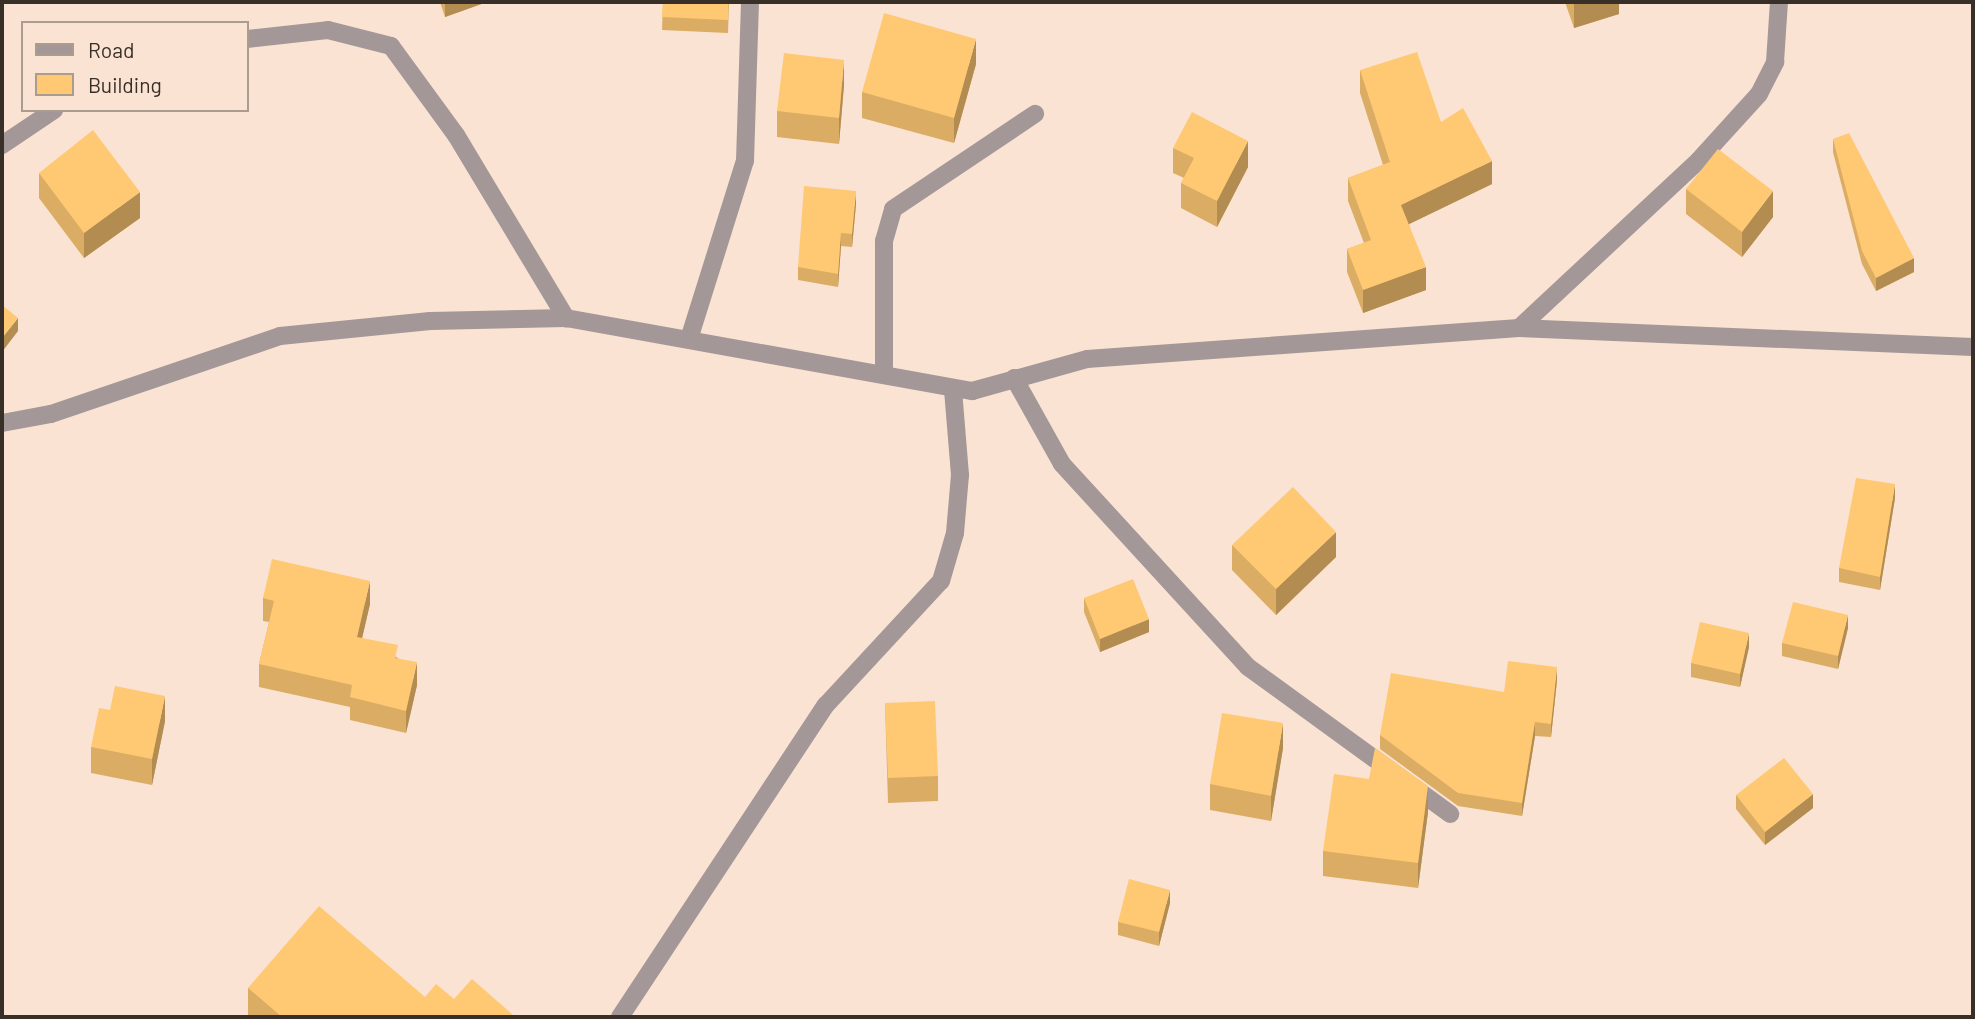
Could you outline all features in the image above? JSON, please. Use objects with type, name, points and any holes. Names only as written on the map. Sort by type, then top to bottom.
[{"type":"street","points":[[690,336],[746,161],[750,2]]},
{"type":"street","points":[[1519,328],[1699,160],[1759,94],[1775,62],[1779,2]]},
{"type":"street","points":[[248,39],[328,30],[391,46],[456,135],[566,318]]},
{"type":"street","points":[[2,145],[51,112]]},
{"type":"street","points":[[884,372],[885,230],[893,209],[1035,114]]},
{"type":"street","points":[[2,423],[51,414],[280,336],[352,324],[566,318],[690,336],[884,372],[953,389],[982,391],[1014,379],[1087,359],[1519,328],[1973,347]]},
{"type":"street","points":[[1014,379],[1062,464],[1248,667],[1450,814]]},
{"type":"street","points":[[620,1017],[827,705],[941,581],[955,533],[960,475],[953,389]]},
{"type":"building","points":[[663,2],[728,2],[728,20],[662,17]]},
{"type":"building","points":[[884,13],[976,39],[954,118],[862,92]]},
{"type":"building","points":[[1417,52],[1441,122],[1463,108],[1492,161],[1401,205],[1426,267],[1363,290],[1347,249],[1371,240],[1348,178],[1390,162],[1360,70]]},
{"type":"building","points":[[784,53],[844,60],[839,118],[777,111]]},
{"type":"building","points":[[1192,112],[1248,141],[1217,201],[1181,183],[1194,158],[1173,148]]},
{"type":"building","points":[[93,130],[140,192],[84,233],[39,173]]},
{"type":"building","points":[[1849,133],[1914,258],[1876,278],[1862,251],[1833,139]]},
{"type":"building","points":[[1718,149],[1773,191],[1742,232],[1686,189]]},
{"type":"building","points":[[804,186],[856,191],[852,234],[841,233],[838,274],[798,267]]},
{"type":"building","points":[[2,305],[18,318],[2,338]]},
{"type":"building","points":[[1856,478],[1895,484],[1880,577],[1839,568]]},
{"type":"building","points":[[1293,487],[1336,532],[1276,589],[1232,545]]},
{"type":"building","points":[[272,559],[370,581],[357,637],[398,645],[395,658],[417,662],[406,711],[350,697],[352,685],[259,664],[274,601],[263,598]]},
{"type":"building","points":[[1133,579],[1149,619],[1100,639],[1084,598]]},
{"type":"building","points":[[1793,602],[1848,615],[1838,656],[1782,643]]},
{"type":"building","points":[[1700,622],[1749,633],[1740,674],[1691,663]]},
{"type":"building","points":[[1508,661],[1557,667],[1551,724],[1535,722],[1522,803],[1458,793],[1380,735],[1391,673],[1504,692]]},
{"type":"building","points":[[115,686],[165,696],[152,759],[91,747],[99,708],[110,710]]},
{"type":"building","points":[[935,701],[938,776],[888,778],[885,703]]},
{"type":"building","points":[[1222,713],[1283,723],[1271,796],[1210,784]]},
{"type":"building","points":[[1375,748],[1428,786],[1418,863],[1323,851],[1334,774],[1369,779]]},
{"type":"building","points":[[1784,758],[1813,794],[1765,832],[1736,795]]},
{"type":"building","points":[[1129,879],[1170,890],[1159,932],[1118,922]]},
{"type":"building","points":[[319,906],[425,997],[436,984],[454,999],[472,979],[513,1015],[282,1017],[248,988]]}]
